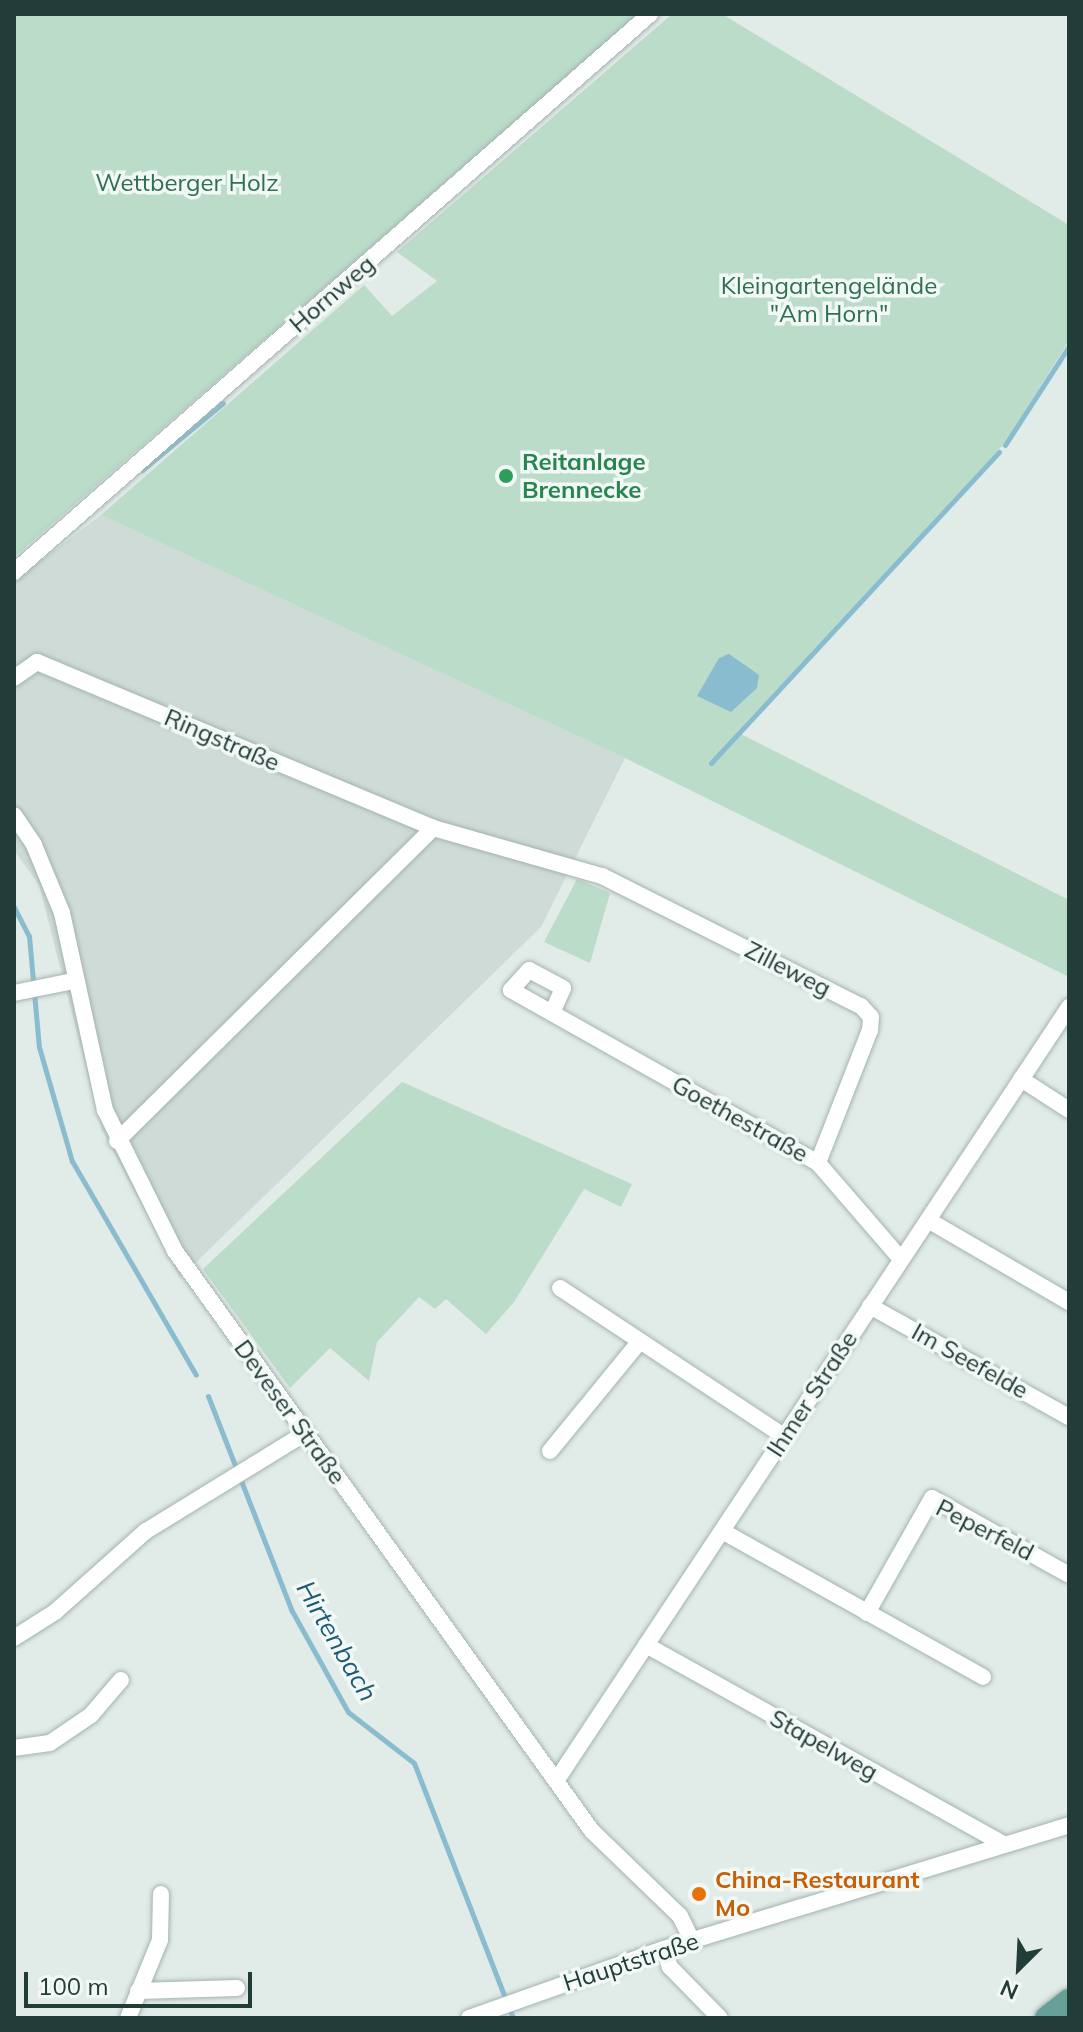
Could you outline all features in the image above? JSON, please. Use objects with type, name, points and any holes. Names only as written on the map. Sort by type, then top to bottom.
[{"type":"main road","points":[[1047,2018],[1069,2001]]},
{"type":"street","name":"Hornweg","points":[[14,572],[650,14]]},
{"type":"street","name":"Ringstraße","points":[[14,678],[37,662],[433,828],[560,863]]},
{"type":"street","name":"Deveser Straße","points":[[14,815],[34,845],[62,913],[73,981],[117,1141],[185,1266],[592,1831],[680,1916],[692,1941]]},
{"type":"street","points":[[117,1141],[433,828]]},
{"type":"street","name":"Zilleweg","points":[[560,863],[602,876],[867,1010],[870,1030],[818,1163]]},
{"type":"street","points":[[20,990],[73,981]]},
{"type":"street","name":"Ihmer Straße","points":[[556,1781],[1069,1007]]},
{"type":"street","name":"Goethestraße","points":[[552,1013],[818,1163],[901,1259]]},
{"type":"street","points":[[1021,1079],[1069,1110]]},
{"type":"street","points":[[928,1220],[1069,1302]]},
{"type":"street","points":[[560,1288],[784,1436]]},
{"type":"street","name":"Im Seefelde","points":[[870,1306],[1069,1417]]},
{"type":"street","points":[[550,1451],[640,1341]]},
{"type":"street","points":[[14,1638],[55,1612],[123,1548],[243,1468],[305,1433]]},
{"type":"street","name":"Peperfeld","points":[[867,1613],[932,1498],[1069,1575]]},
{"type":"street","points":[[722,1531],[983,1677]]},
{"type":"street","name":"Stapelweg","points":[[646,1645],[1003,1844]]},
{"type":"street","points":[[14,1748],[50,1743],[91,1715],[121,1680]]},
{"type":"street","name":"Hauptstraße","points":[[469,2018],[664,1949],[1069,1825]]},
{"type":"street","points":[[128,2018],[160,1940],[161,1894]]},
{"type":"street","points":[[664,1949],[670,1967],[720,2018]]},
{"type":"street","points":[[138,1991],[237,1988]]},
{"type":"shaded area","points":[[101,515],[625,758],[541,927],[180,1278],[102,1130],[39,885],[14,850],[14,581]]},
{"type":"green space","name":"Wettberger Holz","points":[[14,14],[639,14],[14,557]]},
{"type":"green space","name":"Kleingartengelände \"Am Horn\"","points":[[672,14],[722,14],[1069,225],[1069,341],[1004,444],[737,732],[1069,900],[1069,977],[625,758],[101,515],[364,285],[392,316],[437,281],[397,252]]},
{"type":"green space","points":[[577,879],[610,893],[590,963],[544,942]]},
{"type":"green space","points":[[402,1082],[632,1184],[621,1207],[584,1189],[514,1302],[486,1334],[446,1299],[435,1309],[419,1297],[377,1342],[369,1381],[330,1348],[290,1388],[203,1269]]},
{"type":"water","points":[[729,654],[759,675],[757,688],[731,712],[697,696],[719,658]]},
{"type":"waterway","points":[[1005,445],[1069,346]]},
{"type":"waterway","points":[[142,470],[223,403]]},
{"type":"waterway","points":[[711,763],[999,452]]},
{"type":"waterway","name":"Hirtenbach","points":[[14,907],[29,936],[39,1047],[72,1161],[196,1375]]},
{"type":"waterway","name":"Hirtenbach","points":[[208,1396],[292,1611],[348,1712],[414,1763],[513,2018]]},
{"type":"place","name":"Reitanlage Brennecke","points":[[506,476]]},
{"type":"place","name":"China-Restaurant Mo","points":[[699,1894]]}]
